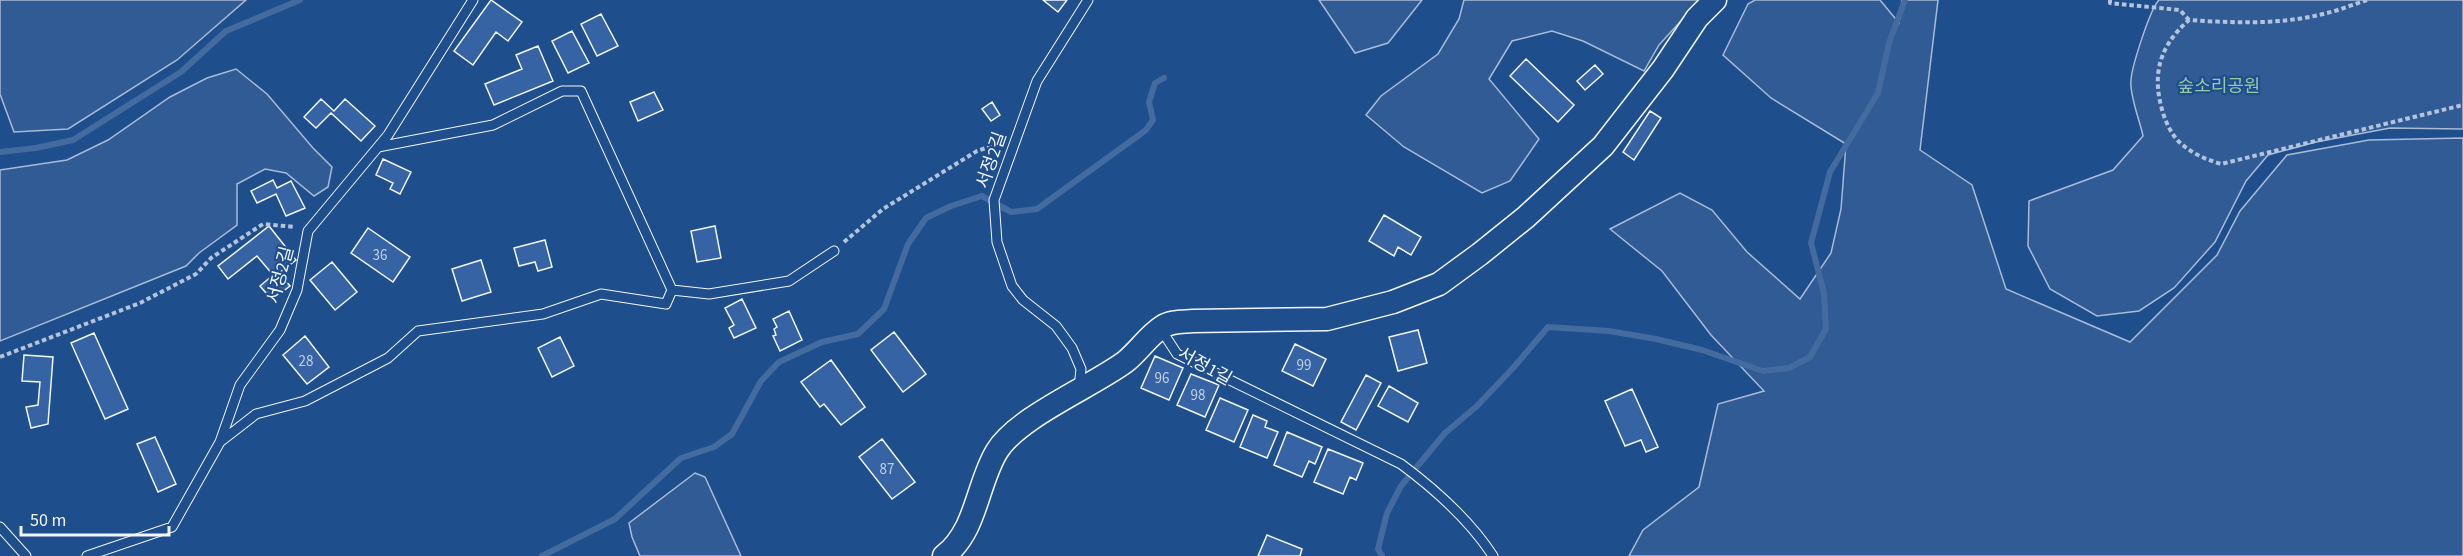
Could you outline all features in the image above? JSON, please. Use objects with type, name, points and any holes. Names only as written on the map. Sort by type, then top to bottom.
[{"type":"street","points":[[944,556],[955,548],[968,524],[997,451],[1015,430],[1125,361],[1160,328],[1171,322],[1327,319],[1392,302],[1438,284],[1480,254],[1526,217],[1603,146],[1639,102],[1696,18],[1715,0]]},
{"type":"lane","name":"서정2길","points":[[87,556],[172,527],[220,442],[240,385],[280,330],[297,290],[308,231],[388,135],[473,0]]},
{"type":"lane","name":"서정2길","points":[[1079,390],[1081,369],[1072,348],[1056,326],[1023,300],[1011,286],[997,242],[994,200],[1037,81],[1088,0]]},
{"type":"lane","points":[[220,442],[256,414],[305,401],[388,358],[418,331],[543,314],[601,294],[666,304],[672,290],[581,91],[562,91],[493,125],[378,147]]},
{"type":"lane","points":[[672,290],[709,294],[789,281],[834,251]]},
{"type":"lane","name":"서정1길","points":[[1160,328],[1177,354],[1401,464],[1433,487],[1481,537],[1493,556]]},
{"type":"lane","points":[[0,527],[26,556]]},
{"type":"path","points":[[2110,0],[2110,3],[2180,10],[2189,20]]},
{"type":"path","points":[[2367,0],[2327,13],[2284,21],[2189,20],[2175,32],[2164,50],[2158,73],[2158,99],[2168,127],[2182,145],[2201,158],[2221,164],[2463,105]]},
{"type":"path","points":[[834,251],[883,209],[977,151],[1015,140]]},
{"type":"path","points":[[0,357],[140,303],[196,274],[211,258],[263,224],[288,225],[308,231]]},
{"type":"green space","points":[[0,0],[246,0],[177,60],[68,129],[14,132],[0,94]]},
{"type":"green space","points":[[1319,0],[1422,0],[1388,43],[1355,53]]},
{"type":"green space","points":[[1464,0],[1700,0],[1659,45],[1644,71],[1583,41],[1552,31],[1512,41],[1489,79],[1539,139],[1510,181],[1482,193],[1404,147],[1366,115],[1381,96],[1438,54],[1459,19]]},
{"type":"green space","points":[[1755,0],[1880,0],[1899,23],[1902,0],[1938,0],[1920,150],[1972,185],[2006,289],[2130,342],[2217,255],[2240,211],[2287,155],[2369,140],[2463,138],[2463,556],[1629,556],[1643,530],[1699,487],[1718,404],[1764,391],[1711,335],[1662,271],[1610,229],[1680,193],[1712,210],[1747,252],[1800,299],[1831,253],[1841,209],[1846,144],[1771,98],[1723,55],[1748,4]]},
{"type":"green space","name":"숲소리공원","points":[[2159,0],[2463,0],[2463,129],[2390,128],[2316,142],[2268,155],[2246,181],[2215,242],[2174,288],[2139,311],[2097,316],[2050,289],[2028,246],[2029,201],[2113,170],[2143,136],[2133,100],[2131,80],[2142,38]]},
{"type":"green space","points":[[236,69],[267,94],[332,167],[328,187],[314,196],[286,173],[265,169],[237,184],[237,225],[199,253],[186,266],[0,341],[0,170],[67,160],[108,140],[170,97],[207,78]]},
{"type":"green space","points":[[695,473],[705,477],[741,556],[640,556],[629,523]]},
{"type":"building","points":[[491,0],[522,22],[508,41],[496,32],[473,65],[454,51]]},
{"type":"building","points":[[1043,0],[1067,0],[1058,12]]},
{"type":"building","points":[[601,14],[618,46],[597,56],[581,24]]},
{"type":"building","points":[[572,31],[589,63],[568,73],[552,41]]},
{"type":"building","points":[[538,46],[553,81],[494,105],[485,84],[522,69],[516,55]]},
{"type":"building","points":[[1526,59],[1574,105],[1558,122],[1510,76]]},
{"type":"building","points":[[1595,65],[1603,74],[1585,90],[1577,81]]},
{"type":"building","points":[[654,92],[663,110],[638,121],[630,102]]},
{"type":"building","points":[[321,99],[334,111],[345,99],[375,126],[361,141],[331,113],[316,128],[304,117]]},
{"type":"building","points":[[992,102],[1000,115],[991,121],[982,109]]},
{"type":"building","points":[[1650,111],[1661,118],[1634,160],[1623,152]]},
{"type":"building","points":[[383,159],[411,172],[400,194],[390,189],[393,183],[376,175]]},
{"type":"building","points":[[273,180],[277,188],[291,181],[305,208],[286,216],[276,194],[257,203],[251,191]]},
{"type":"building","points":[[1384,215],[1421,237],[1411,255],[1398,247],[1394,256],[1369,241]]},
{"type":"building","points":[[269,226],[296,260],[279,273],[290,286],[272,300],[260,286],[273,275],[257,256],[228,279],[218,266]]},
{"type":"building","points":[[715,226],[721,258],[697,262],[691,231]]},
{"type":"building","points":[[368,228],[410,257],[393,282],[351,253]]},
{"type":"building","points":[[545,240],[552,267],[538,271],[535,262],[519,266],[514,248]]},
{"type":"building","points":[[481,260],[491,292],[462,301],[452,269]]},
{"type":"building","points":[[332,262],[357,292],[335,310],[310,280]]},
{"type":"building","points":[[742,299],[756,328],[734,338],[729,328],[734,325],[725,308]]},
{"type":"building","points":[[789,311],[802,340],[780,351],[773,336],[776,335],[774,329],[777,327],[773,319]]},
{"type":"building","points":[[1418,330],[1427,363],[1398,371],[1389,337]]},
{"type":"building","points":[[894,332],[926,374],[903,392],[871,350]]},
{"type":"building","points":[[94,333],[128,409],[105,419],[71,343]]},
{"type":"building","points":[[305,336],[329,367],[307,384],[283,355]]},
{"type":"building","points":[[560,337],[574,366],[552,377],[538,348]]},
{"type":"building","points":[[1295,344],[1326,359],[1313,386],[1282,371]]},
{"type":"building","points":[[24,355],[53,357],[48,424],[31,428],[26,407],[38,405],[40,382],[22,381]]},
{"type":"building","points":[[1155,356],[1183,368],[1169,400],[1141,388]]},
{"type":"building","points":[[831,360],[865,407],[841,425],[824,404],[820,407],[801,382]]},
{"type":"building","points":[[1191,374],[1219,385],[1205,417],[1177,405]]},
{"type":"building","points":[[1366,375],[1381,383],[1356,430],[1341,422]]},
{"type":"building","points":[[1389,386],[1418,403],[1408,422],[1378,406]]},
{"type":"building","points":[[1632,389],[1658,447],[1646,452],[1641,440],[1625,446],[1605,401]]},
{"type":"building","points":[[1220,398],[1248,410],[1234,442],[1206,430]]},
{"type":"building","points":[[1253,415],[1267,421],[1265,427],[1278,432],[1267,458],[1240,447]]},
{"type":"building","points":[[1287,432],[1322,447],[1315,464],[1309,461],[1302,477],[1274,465]]},
{"type":"building","points":[[155,437],[176,484],[158,492],[137,444]]},
{"type":"building","points":[[882,439],[915,482],[892,499],[859,457]]},
{"type":"building","points":[[1328,449],[1363,463],[1356,480],[1350,477],[1343,494],[1314,482]]},
{"type":"building","points":[[1267,535],[1302,549],[1300,556],[1258,556]]},
{"type":"waterway","points":[[0,152],[36,148],[73,140],[181,72],[226,31],[300,0]]},
{"type":"waterway","points":[[1382,556],[1378,549],[1387,513],[1401,486],[1445,433],[1477,406],[1548,327],[1609,331],[1656,339],[1702,350],[1763,371],[1789,368],[1810,357],[1826,329],[1824,293],[1811,243],[1830,172],[1878,93],[1889,43],[1905,0]]},
{"type":"waterway","points":[[542,556],[615,519],[681,458],[714,447],[732,434],[761,381],[779,362],[822,342],[858,334],[884,309],[908,244],[926,218],[951,206],[982,196],[1011,212],[1037,209],[1146,130],[1153,120],[1149,102],[1155,83],[1164,78]]}]
